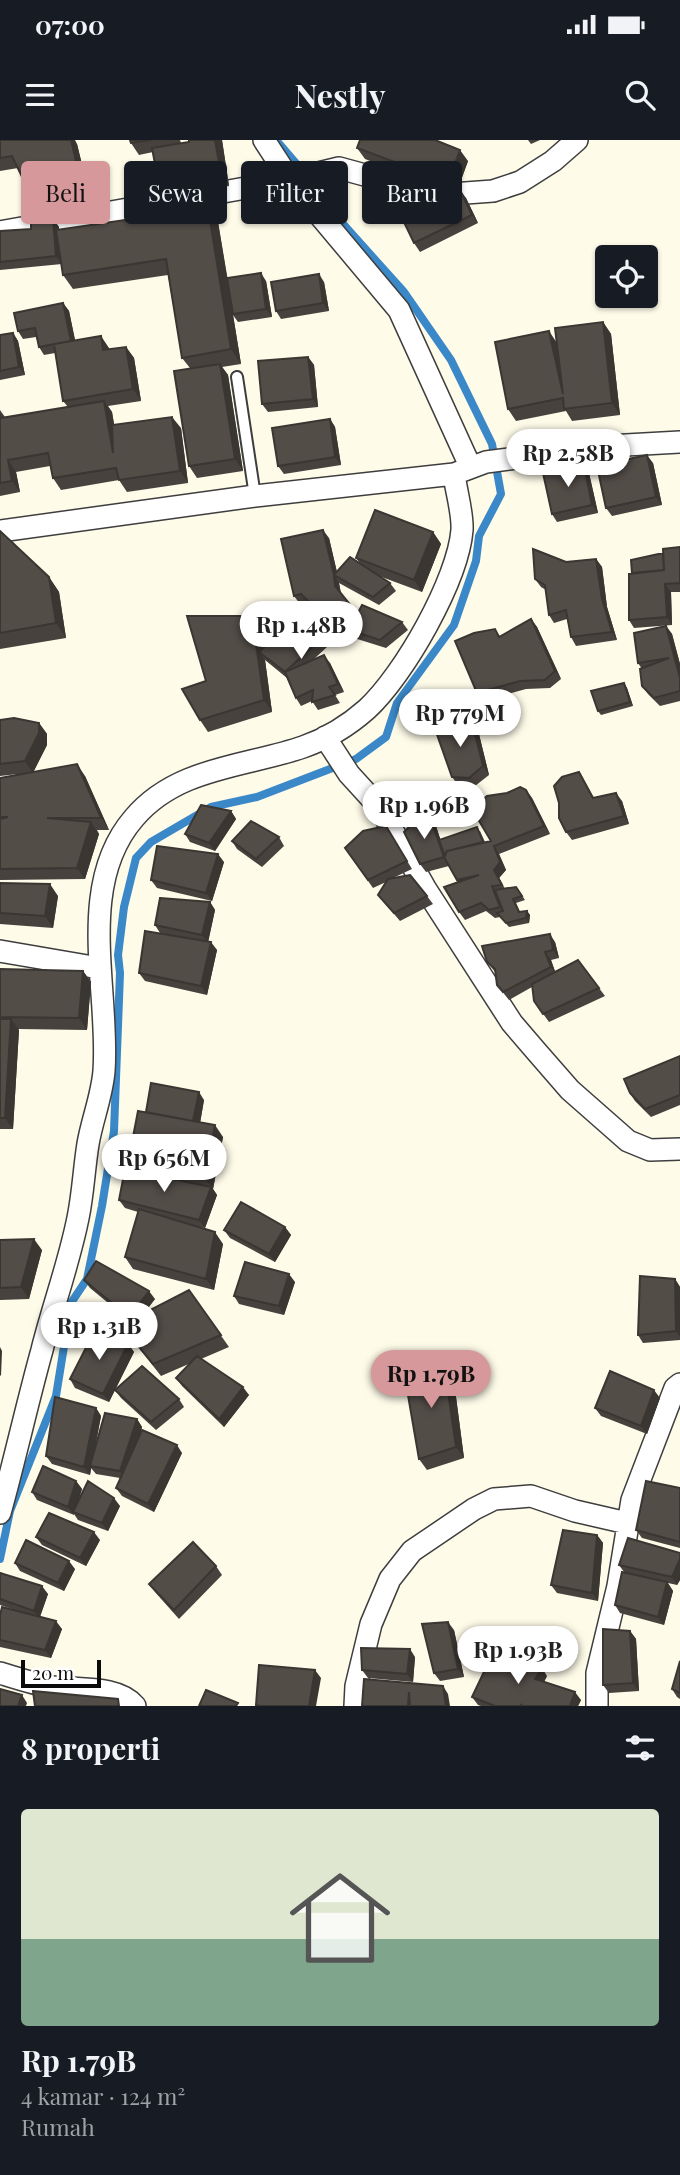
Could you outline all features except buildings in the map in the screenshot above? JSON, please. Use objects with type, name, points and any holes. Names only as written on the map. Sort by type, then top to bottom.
[{"type":"street","points":[[264,140],[280,161]]},
{"type":"street","points":[[348,170],[438,195],[481,193],[520,182],[553,161],[577,140]]},
{"type":"street","points":[[0,232],[241,189]]},
{"type":"street","points":[[0,1513],[78,1219],[88,1142],[104,1072],[99,968],[102,901],[107,870],[115,847],[134,818],[155,798],[198,775],[303,747],[331,744],[369,707],[407,657],[438,606],[448,584],[479,466],[399,310],[330,224]]},
{"type":"street","points":[[0,531],[608,446],[680,442]]},
{"type":"street","points":[[331,744],[349,774],[380,808],[425,888],[512,1023],[562,1081],[628,1141],[650,1150],[680,1149]]},
{"type":"street","points":[[0,951],[99,968]]},
{"type":"street","points":[[597,1706],[597,1673],[618,1586],[632,1500],[675,1388],[680,1384]]},
{"type":"street","points":[[355,1706],[356,1686],[371,1625],[390,1579],[412,1551],[474,1509],[494,1499],[531,1496],[575,1511],[627,1523]]},
{"type":"street","points":[[0,1673],[44,1686],[115,1694],[129,1698],[135,1706]]},
{"type":"lane","points":[[237,377],[255,496]]},
{"type":"waterway","points":[[0,1559],[10,1511],[56,1396],[71,1303],[87,1279],[102,1206],[114,1131],[120,973],[118,955],[124,907],[136,858],[151,842],[211,807],[257,797],[356,759],[386,737],[397,703],[454,625],[476,561],[479,536],[501,494],[492,444],[451,360],[404,292],[343,224],[319,190],[276,140]]}]
